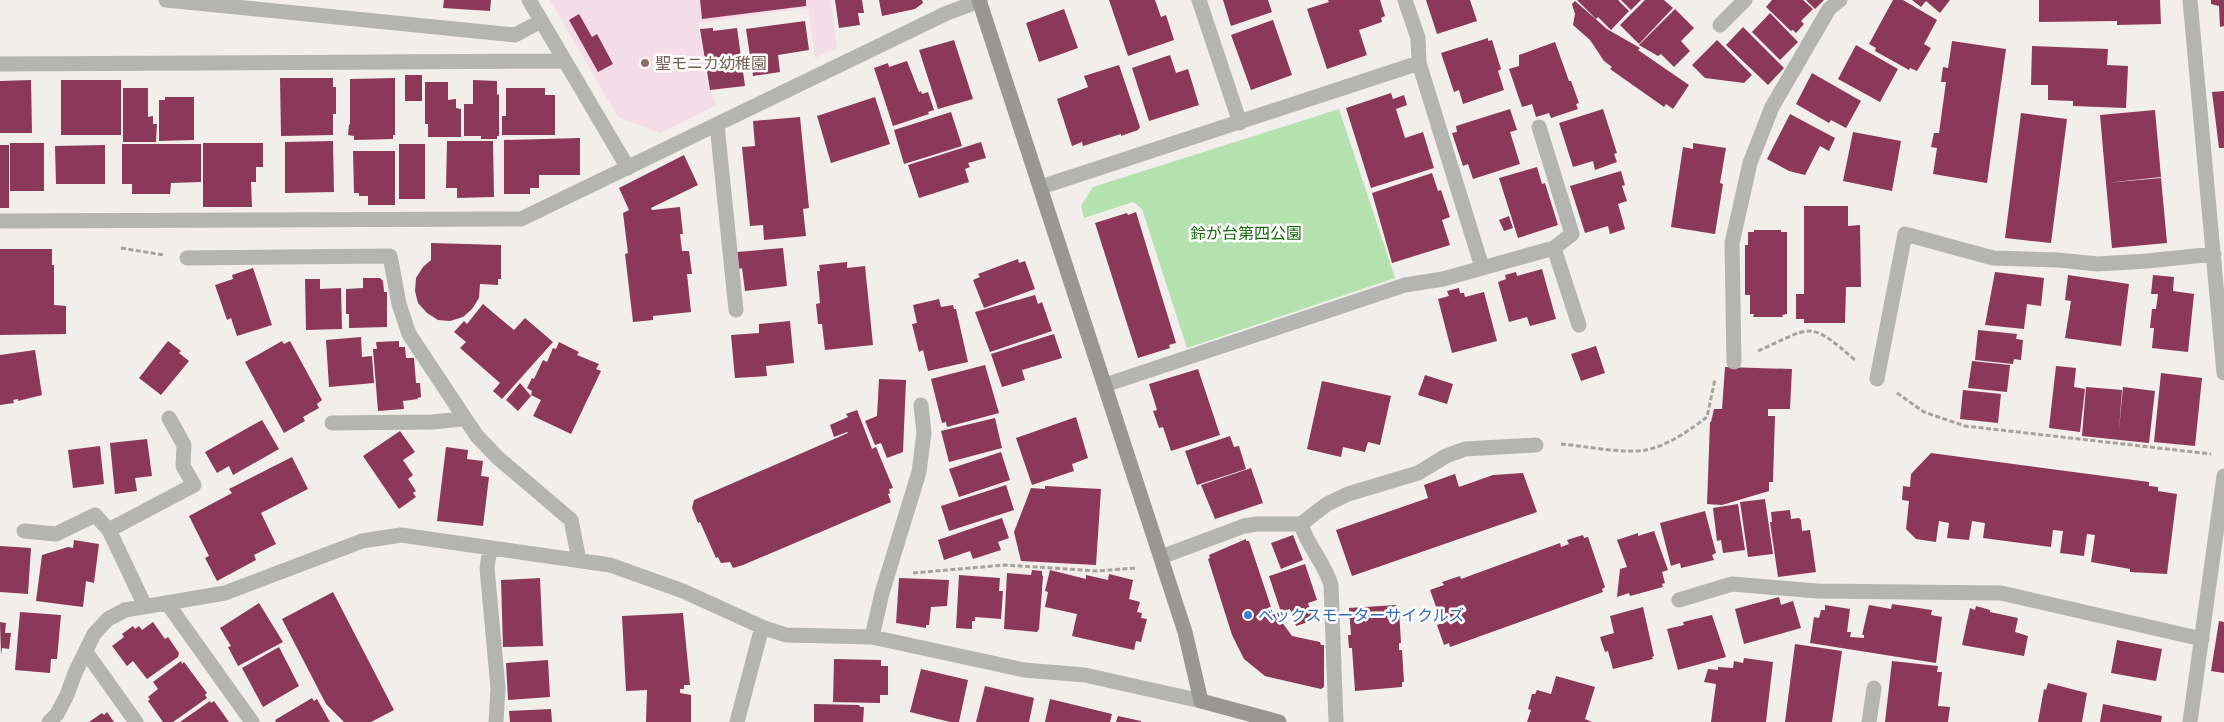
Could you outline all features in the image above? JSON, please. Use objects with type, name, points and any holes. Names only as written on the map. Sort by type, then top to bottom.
[{"type":"street","points":[[166,0],[515,35],[541,21]]},
{"type":"street","points":[[529,0],[628,168]]},
{"type":"street","points":[[1199,0],[1240,123]]},
{"type":"street","points":[[1406,0],[1418,38],[1419,63],[1482,267]]},
{"type":"street","points":[[1720,24],[1745,0]]},
{"type":"street","points":[[1734,362],[1732,243],[1750,163],[1763,128],[1781,91],[1829,9],[1840,0]]},
{"type":"street","points":[[2190,0],[2224,373]]},
{"type":"street","points":[[0,221],[520,219],[947,13],[980,1],[1185,632],[1201,701]]},
{"type":"street","points":[[0,64],[564,61]]},
{"type":"street","points":[[1041,187],[1419,63]]},
{"type":"street","points":[[717,124],[736,310]]},
{"type":"street","points":[[1105,385],[1405,285],[1443,279],[1554,248],[1572,234],[1538,128]]},
{"type":"street","points":[[1877,379],[1905,234],[1993,258],[2058,260],[2098,264],[2147,262],[2214,254]]},
{"type":"street","points":[[1554,248],[1579,326]]},
{"type":"street","points":[[187,258],[390,256],[399,304],[409,334],[477,436],[497,457],[571,520],[579,560]]},
{"type":"street","points":[[872,637],[888,571],[919,472],[924,433],[921,405]]},
{"type":"street","points":[[332,423],[433,422],[462,419],[464,417]]},
{"type":"street","points":[[109,530],[194,484],[183,466],[184,445],[169,418]]},
{"type":"street","points":[[1161,557],[1244,526],[1256,524],[1301,524],[1327,504],[1348,494],[1418,473],[1454,452],[1465,449],[1536,446]]},
{"type":"street","points":[[2190,722],[2224,476]]},
{"type":"street","points":[[24,531],[56,534],[95,515],[109,530],[145,606]]},
{"type":"street","points":[[1301,524],[1304,535],[1327,572],[1331,585],[1336,722]]},
{"type":"street","points":[[49,722],[57,714],[67,695],[94,634],[108,619],[125,610],[225,593],[362,541],[401,535],[610,565],[674,588],[762,627],[786,635],[872,637],[1024,670],[1085,674],[1201,701],[1279,722]]},
{"type":"street","points":[[490,548],[487,568],[498,688],[496,722]]},
{"type":"street","points":[[1679,600],[1732,584],[1817,591],[2001,593],[2202,639]]},
{"type":"street","points":[[167,603],[252,722]]},
{"type":"street","points":[[737,722],[762,627]]},
{"type":"street","points":[[86,652],[136,722]]},
{"type":"street","points":[[1869,722],[1874,688]]},
{"type":"path","points":[[120,248],[187,258]]},
{"type":"path","points":[[1536,446],[1552,444],[1632,450],[1646,450],[1658,446],[1681,435],[1708,417],[1717,368],[1803,331],[1812,330],[1828,336],[1877,379],[1924,412],[1965,426],[2214,454]]},
{"type":"path","points":[[888,571],[902,574],[1005,565],[1097,570],[1135,568]]},
{"type":"shaded area","name":"聖モニカ幼稚園","points":[[550,0],[831,0],[837,48],[815,58],[808,8],[698,23],[708,87],[716,105],[660,133],[618,117]]},
{"type":"green space","name":"鈴が台第四公園","points":[[1339,109],[1395,278],[1187,348],[1142,209],[1133,202],[1084,218],[1081,206],[1093,187]]},
{"type":"building","points":[[444,0],[491,0],[490,11],[443,8]]},
{"type":"building","points":[[700,0],[806,0],[806,6],[702,19]]},
{"type":"building","points":[[835,0],[862,0],[864,13],[858,13],[860,25],[839,28]]},
{"type":"building","points":[[879,0],[922,0],[923,3],[915,9],[882,16]]},
{"type":"building","points":[[1109,0],[1155,0],[1161,17],[1166,15],[1174,40],[1128,56]]},
{"type":"building","points":[[1223,0],[1268,0],[1272,12],[1231,26]]},
{"type":"building","points":[[1328,0],[1380,0],[1385,16],[1381,18],[1382,22],[1359,30],[1367,55],[1327,69],[1307,9],[1329,2]]},
{"type":"building","points":[[1426,0],[1470,0],[1477,21],[1437,34]]},
{"type":"building","points":[[1577,0],[1618,0],[1629,11],[1611,30],[1598,17],[1596,19]]},
{"type":"building","points":[[1621,0],[1641,0],[1631,10]]},
{"type":"building","points":[[1645,0],[1664,0],[1673,8],[1639,44],[1620,25]]},
{"type":"building","points":[[1772,0],[1803,0],[1813,9],[1801,21],[1804,24],[1796,33],[1793,30],[1791,31],[1766,7]]},
{"type":"building","points":[[1806,0],[1824,0],[1815,9]]},
{"type":"building","points":[[1893,0],[1903,0],[1937,20],[1924,44],[1931,48],[1917,71],[1910,68],[1909,70],[1875,51],[1876,48],[1869,44]]},
{"type":"building","points":[[1912,0],[1950,0],[1940,13],[1926,1],[1921,7]]},
{"type":"building","points":[[2039,0],[2160,0],[2161,24],[2117,25],[2117,21],[2039,22]]},
{"type":"building","points":[[2211,0],[2224,0],[2224,26],[2220,27],[2219,6],[2211,4]]},
{"type":"building","points":[[1575,1],[1607,29],[1640,48],[1638,50],[1689,85],[1673,109],[1666,104],[1664,107],[1610,69],[1612,67],[1604,61],[1590,40],[1573,25],[1575,14],[1572,4]]},
{"type":"building","points":[[1064,9],[1078,48],[1039,62],[1026,23]]},
{"type":"building","points":[[1675,9],[1694,28],[1681,41],[1690,51],[1674,67],[1661,54],[1658,56],[1639,45]]},
{"type":"building","points":[[1770,13],[1798,42],[1780,60],[1752,32]]},
{"type":"building","points":[[579,14],[592,37],[597,34],[613,64],[598,72],[569,20]]},
{"type":"building","points":[[1273,20],[1292,75],[1251,90],[1231,35]]},
{"type":"building","points":[[805,21],[809,50],[778,55],[780,72],[753,76],[746,29]]},
{"type":"building","points":[[1743,27],[1784,68],[1768,85],[1726,45]]},
{"type":"building","points":[[713,28],[713,31],[737,28],[745,86],[710,90],[700,29]]},
{"type":"building","points":[[1488,38],[1488,41],[1492,40],[1501,69],[1498,71],[1504,90],[1463,104],[1459,90],[1454,92],[1441,53]]},
{"type":"building","points":[[954,40],[973,99],[938,109],[919,50]]},
{"type":"building","points":[[1717,40],[1752,75],[1744,83],[1705,78],[1692,65]]},
{"type":"building","points":[[1952,41],[2006,49],[1987,183],[1933,174],[1937,148],[1931,147],[1934,133],[1939,133],[1946,82],[1941,82],[1943,67],[1948,68]]},
{"type":"building","points":[[1555,42],[1579,103],[1576,104],[1578,109],[1551,118],[1549,113],[1536,117],[1532,104],[1522,107],[1509,69],[1519,66],[1519,55]]},
{"type":"building","points":[[1856,45],[1898,69],[1880,102],[1838,79]]},
{"type":"building","points":[[2032,46],[2108,49],[2107,65],[2128,66],[2126,108],[2073,106],[2073,101],[2048,100],[2048,85],[2031,85]]},
{"type":"building","points":[[1170,55],[1176,73],[1188,69],[1199,105],[1149,121],[1132,68]]},
{"type":"building","points":[[907,61],[919,92],[921,91],[922,94],[928,92],[934,110],[928,112],[929,114],[893,126],[874,68],[888,63],[889,67]]},
{"type":"building","points":[[1119,65],[1140,127],[1138,130],[1121,136],[1121,134],[1083,146],[1082,142],[1072,146],[1057,99],[1088,87],[1084,76]]},
{"type":"building","points":[[1812,73],[1861,101],[1846,128],[1831,120],[1829,123],[1796,104]]},
{"type":"building","points":[[405,75],[422,75],[422,101],[405,101]]},
{"type":"building","points":[[280,78],[333,78],[333,87],[336,87],[336,114],[333,114],[333,135],[281,136]]},
{"type":"building","points":[[395,78],[395,135],[393,135],[393,139],[354,140],[354,136],[348,135],[350,124],[350,79]]},
{"type":"building","points":[[31,80],[32,133],[0,133],[0,81]]},
{"type":"building","points":[[61,80],[121,80],[121,135],[61,135]]},
{"type":"building","points":[[473,80],[497,81],[497,95],[499,94],[499,136],[497,136],[497,139],[481,139],[481,136],[464,136],[464,104],[473,104]]},
{"type":"building","points":[[425,82],[448,82],[448,100],[456,99],[456,108],[461,109],[461,137],[428,137],[428,124],[425,124]]},
{"type":"building","points":[[123,88],[148,88],[148,117],[153,116],[153,124],[157,124],[156,142],[123,142]]},
{"type":"building","points":[[506,88],[545,88],[545,95],[555,95],[555,135],[502,135],[502,116],[506,116]]},
{"type":"building","points":[[2224,91],[2224,148],[2219,148],[2212,92]]},
{"type":"building","points":[[1391,93],[1393,99],[1404,95],[1407,105],[1396,109],[1405,138],[1423,132],[1434,168],[1371,188],[1346,108]]},
{"type":"building","points":[[165,97],[194,97],[194,140],[159,141],[159,100],[165,100]]},
{"type":"building","points":[[875,97],[890,144],[831,163],[817,116]]},
{"type":"building","points":[[1510,109],[1517,130],[1510,132],[1520,164],[1473,179],[1468,164],[1463,166],[1452,133],[1457,132],[1456,126]]},
{"type":"building","points":[[1603,109],[1617,153],[1614,154],[1617,162],[1595,170],[1593,161],[1573,167],[1559,123]]},
{"type":"building","points":[[2155,110],[2161,177],[2106,183],[2100,115]]},
{"type":"building","points":[[951,112],[962,146],[904,164],[894,130]]},
{"type":"building","points":[[2021,113],[2067,119],[2051,243],[2005,238]]},
{"type":"building","points":[[1790,114],[1835,138],[1829,151],[1820,146],[1805,175],[1789,171],[1767,159]]},
{"type":"building","points":[[800,117],[809,208],[803,209],[806,236],[764,240],[763,225],[750,226],[742,147],[755,146],[753,121]]},
{"type":"building","points":[[1853,132],[1901,141],[1892,191],[1843,181]]},
{"type":"building","points":[[580,138],[580,175],[539,175],[539,188],[530,188],[530,194],[504,194],[504,140]]},
{"type":"building","points":[[333,141],[334,192],[285,193],[285,142]]},
{"type":"building","points":[[447,141],[493,141],[494,197],[457,198],[457,188],[446,188]]},
{"type":"building","points":[[981,142],[986,158],[968,163],[970,167],[965,169],[969,182],[919,198],[908,165]]},
{"type":"building","points":[[10,143],[44,143],[44,191],[10,191]]},
{"type":"building","points":[[203,143],[263,143],[263,167],[256,167],[256,182],[251,182],[252,207],[203,207]]},
{"type":"building","points":[[1693,143],[1726,148],[1720,183],[1723,184],[1715,234],[1671,227],[1683,147],[1693,149]]},
{"type":"building","points":[[122,144],[201,144],[201,182],[171,183],[170,194],[132,194],[132,184],[122,184]]},
{"type":"building","points":[[399,144],[425,144],[425,199],[399,199]]},
{"type":"building","points":[[0,145],[9,145],[9,208],[0,208]]},
{"type":"building","points":[[105,145],[105,184],[56,184],[55,146]]},
{"type":"building","points":[[353,151],[395,151],[395,205],[368,205],[368,196],[359,196],[359,193],[354,193]]},
{"type":"building","points":[[684,155],[698,185],[651,208],[652,210],[680,207],[683,234],[680,234],[682,251],[689,251],[692,274],[687,274],[691,312],[653,316],[653,320],[633,322],[625,254],[628,253],[623,213],[629,210],[619,188]]},
{"type":"building","points":[[1537,167],[1542,184],[1545,183],[1558,225],[1518,238],[1499,178]]},
{"type":"building","points":[[1621,171],[1625,185],[1622,186],[1627,201],[1618,204],[1625,229],[1610,234],[1608,226],[1585,233],[1570,186]]},
{"type":"building","points":[[1432,173],[1438,191],[1441,190],[1450,217],[1442,220],[1450,245],[1392,263],[1372,193]]},
{"type":"building","points":[[2161,178],[2167,243],[2112,248],[2106,183]]},
{"type":"building","points":[[1804,206],[1848,206],[1848,226],[1860,225],[1861,287],[1846,287],[1845,323],[1804,323],[1804,319],[1796,319],[1796,294],[1804,294]]},
{"type":"building","points":[[1136,212],[1176,343],[1169,345],[1170,348],[1138,358],[1095,223]]},
{"type":"building","points":[[1509,216],[1513,228],[1504,231],[1499,220]]},
{"type":"building","points":[[1754,230],[1781,230],[1781,232],[1787,232],[1787,314],[1782,315],[1783,317],[1753,317],[1754,314],[1750,314],[1750,295],[1745,295],[1745,245],[1748,245],[1748,232],[1754,232]]},
{"type":"building","points":[[431,243],[501,245],[501,279],[498,279],[498,285],[480,284],[479,298],[472,309],[463,317],[450,321],[438,320],[427,313],[418,303],[415,291],[416,278],[423,267],[431,260]]},
{"type":"building","points":[[783,248],[787,286],[745,291],[742,268],[739,269],[737,252]]},
{"type":"building","points":[[0,249],[52,249],[54,305],[66,306],[66,334],[0,335]]},
{"type":"building","points":[[1018,259],[1019,263],[1025,261],[1035,289],[984,308],[973,280],[980,277],[978,274]]},
{"type":"building","points":[[847,262],[847,268],[865,266],[873,345],[825,350],[822,324],[818,324],[816,304],[820,303],[817,271],[820,271],[819,265]]},
{"type":"building","points":[[253,268],[272,325],[237,336],[231,318],[227,320],[215,285],[233,279],[232,275]]},
{"type":"building","points":[[1542,269],[1556,319],[1530,326],[1527,317],[1509,322],[1498,282],[1506,279],[1505,275],[1516,272],[1517,276]]},
{"type":"building","points":[[1995,272],[2044,278],[2041,306],[2027,304],[2024,329],[1985,325]]},
{"type":"building","points":[[2068,275],[2129,284],[2121,346],[2065,338],[2071,301],[2065,300]]},
{"type":"building","points":[[2153,275],[2174,277],[2173,291],[2194,294],[2188,352],[2152,348],[2154,328],[2150,328],[2152,309],[2156,309],[2158,294],[2151,294]]},
{"type":"building","points":[[363,278],[380,278],[383,281],[384,292],[387,292],[387,327],[349,328],[349,314],[346,314],[346,289],[363,288]]},
{"type":"building","points":[[305,279],[320,279],[320,289],[341,288],[342,329],[306,330]]},
{"type":"building","points":[[1459,288],[1460,293],[1464,293],[1465,297],[1484,292],[1497,341],[1452,353],[1438,299],[1449,296],[1447,291]]},
{"type":"building","points":[[1035,295],[1038,304],[1042,302],[1052,331],[990,352],[975,312]]},
{"type":"building","points":[[939,299],[941,307],[953,305],[954,309],[956,309],[968,362],[928,371],[923,350],[919,352],[912,324],[917,323],[913,305]]},
{"type":"building","points":[[483,304],[514,330],[525,318],[553,342],[502,399],[493,391],[500,383],[460,348],[466,342],[454,332],[464,321],[467,324]]},
{"type":"building","points":[[790,321],[794,363],[766,366],[767,376],[735,378],[731,335],[759,333],[759,324]]},
{"type":"building","points":[[1978,330],[2017,334],[2016,339],[2023,340],[2021,360],[2014,359],[2013,364],[1975,360]]},
{"type":"building","points":[[1054,334],[1062,358],[1022,370],[1025,380],[1002,387],[991,354]]},
{"type":"building","points":[[361,337],[362,357],[372,356],[374,383],[329,387],[326,340]]},
{"type":"building","points":[[168,341],[181,351],[179,353],[189,361],[161,395],[139,378]]},
{"type":"building","points":[[282,341],[284,344],[290,341],[322,400],[317,404],[319,408],[303,417],[305,421],[284,433],[245,362]]},
{"type":"building","points":[[399,341],[399,347],[405,347],[406,358],[414,358],[416,383],[420,383],[421,397],[403,401],[404,409],[378,411],[373,349],[377,349],[376,342]]},
{"type":"building","points":[[559,342],[579,352],[577,355],[599,364],[596,369],[601,371],[571,434],[533,416],[541,400],[531,395],[532,391],[527,388],[532,378],[534,379],[543,360],[547,362],[553,348],[556,349]]},
{"type":"building","points":[[1596,346],[1605,373],[1581,381],[1571,354]]},
{"type":"building","points":[[35,350],[42,395],[18,401],[18,399],[13,400],[14,403],[0,405],[0,355]]},
{"type":"building","points":[[1972,361],[2010,365],[2007,392],[1968,388]]},
{"type":"building","points":[[985,365],[999,413],[947,427],[946,422],[942,423],[931,379]]},
{"type":"building","points":[[2056,366],[2076,368],[2074,387],[2085,389],[2080,432],[2049,428]]},
{"type":"building","points":[[1725,367],[1792,369],[1790,409],[1768,409],[1768,416],[1775,416],[1773,482],[1769,482],[1769,491],[1722,505],[1707,504],[1710,422],[1714,409],[1722,409]]},
{"type":"building","points":[[1198,369],[1220,435],[1171,451],[1163,427],[1159,428],[1153,411],[1157,410],[1149,384]]},
{"type":"building","points":[[2161,373],[2202,378],[2195,446],[2154,442]]},
{"type":"building","points":[[1425,375],[1453,384],[1447,404],[1418,395]]},
{"type":"building","points":[[879,379],[906,380],[903,452],[887,458],[881,443],[875,445],[865,421],[877,416]]},
{"type":"building","points":[[1322,381],[1391,396],[1380,445],[1368,442],[1365,452],[1343,447],[1341,457],[1307,449]]},
{"type":"building","points":[[520,383],[531,396],[518,411],[506,400]]},
{"type":"building","points":[[2086,387],[2122,390],[2119,430],[2123,387],[2155,391],[2149,443],[2082,436]]},
{"type":"building","points":[[1963,390],[2001,394],[1998,423],[1960,419]]},
{"type":"building","points":[[857,410],[872,449],[876,447],[893,488],[889,489],[890,493],[888,494],[891,502],[743,565],[733,568],[730,562],[721,563],[718,557],[716,558],[700,522],[698,523],[692,508],[694,500],[848,433],[834,437],[830,425],[848,417],[846,414]]},
{"type":"building","points":[[1076,417],[1088,458],[1072,464],[1074,471],[1032,485],[1016,438]]},
{"type":"building","points":[[995,418],[1002,448],[949,462],[941,431]]},
{"type":"building","points":[[262,420],[279,449],[233,475],[229,466],[217,473],[205,452]]},
{"type":"building","points":[[400,431],[415,452],[403,460],[413,475],[408,479],[416,491],[413,493],[416,497],[399,509],[363,456]]},
{"type":"building","points":[[1230,436],[1234,447],[1239,446],[1246,469],[1197,485],[1185,451]]},
{"type":"building","points":[[147,439],[152,476],[135,478],[137,491],[115,494],[110,443]]},
{"type":"building","points":[[100,446],[104,484],[73,488],[68,450]]},
{"type":"building","points":[[446,447],[468,450],[467,459],[483,461],[481,476],[489,477],[483,526],[437,521]]},
{"type":"building","points":[[1001,452],[1010,480],[959,497],[949,469]]},
{"type":"building","points":[[1931,453],[2149,482],[2149,486],[2158,487],[2158,491],[2177,494],[2167,574],[2130,572],[2130,569],[2091,562],[2095,535],[2087,534],[2084,556],[2060,553],[2063,531],[2053,530],[2051,547],[1983,538],[1985,523],[1972,521],[1969,540],[1947,538],[1949,523],[1939,521],[1936,542],[1916,539],[1906,529],[1909,501],[1902,500],[1903,486],[1910,487],[1911,474]]},
{"type":"building","points":[[292,457],[308,489],[261,513],[276,544],[254,555],[256,560],[217,581],[205,558],[209,556],[189,516],[232,493],[229,489]]},
{"type":"building","points":[[1251,468],[1263,503],[1215,519],[1201,485]]},
{"type":"building","points":[[1523,473],[1537,512],[1352,576],[1336,530],[1428,498],[1424,485],[1455,474],[1459,487],[1493,475]]},
{"type":"building","points":[[1006,485],[1014,510],[949,531],[941,506]]},
{"type":"building","points":[[1045,486],[1101,489],[1096,565],[1021,561],[1014,532],[1031,488],[1045,489]]},
{"type":"building","points":[[1765,499],[1773,554],[1748,557],[1740,502]]},
{"type":"building","points":[[1738,504],[1745,550],[1723,553],[1721,540],[1717,541],[1713,508]]},
{"type":"building","points":[[1790,510],[1791,519],[1799,518],[1801,520],[1802,531],[1810,530],[1816,572],[1778,577],[1770,522],[1772,522],[1771,512]]},
{"type":"building","points":[[1705,511],[1716,553],[1712,555],[1714,560],[1681,568],[1680,563],[1671,566],[1660,523]]},
{"type":"building","points":[[1002,518],[1009,538],[998,542],[1001,550],[973,559],[970,551],[944,560],[938,540]]},
{"type":"building","points":[[1654,531],[1668,570],[1662,572],[1665,583],[1662,584],[1663,587],[1630,596],[1629,593],[1617,597],[1620,569],[1627,567],[1617,540],[1638,533],[1638,536]]},
{"type":"building","points":[[1293,535],[1303,560],[1281,569],[1271,543]]},
{"type":"building","points":[[1583,535],[1584,538],[1588,537],[1605,587],[1602,589],[1603,592],[1450,647],[1449,643],[1444,645],[1437,625],[1442,623],[1430,590],[1444,585],[1442,582],[1460,576],[1461,579],[1560,543],[1561,547],[1569,544],[1567,540]]},
{"type":"building","points":[[1246,539],[1246,541],[1249,541],[1271,607],[1292,636],[1320,642],[1321,645],[1324,645],[1324,687],[1321,689],[1265,676],[1244,659],[1232,635],[1208,559],[1210,558],[1209,555]]},
{"type":"building","points":[[74,540],[99,544],[94,583],[86,581],[83,607],[36,601],[42,555],[68,547],[73,548]]},
{"type":"building","points":[[0,546],[31,548],[28,594],[0,592]]},
{"type":"building","points":[[1305,564],[1317,600],[1308,603],[1314,620],[1296,626],[1290,609],[1281,612],[1269,576]]},
{"type":"building","points":[[1032,570],[1042,571],[1043,576],[1039,629],[1037,632],[1004,629],[1007,573],[1031,575]]},
{"type":"building","points":[[1050,570],[1086,579],[1086,575],[1108,580],[1109,574],[1133,580],[1129,599],[1140,602],[1137,612],[1142,613],[1141,618],[1147,619],[1141,642],[1136,641],[1134,650],[1072,636],[1077,614],[1045,607],[1048,592],[1045,591]]},
{"type":"building","points":[[959,575],[1000,578],[999,591],[1003,591],[1001,619],[975,617],[975,621],[972,621],[972,629],[956,628]]},
{"type":"building","points":[[540,578],[543,646],[503,647],[501,580]]},
{"type":"building","points":[[899,578],[949,580],[947,606],[931,607],[929,625],[926,625],[926,628],[896,623]]},
{"type":"building","points":[[333,592],[394,710],[371,722],[344,722],[326,704],[282,619]]},
{"type":"building","points":[[1779,597],[1781,605],[1793,601],[1801,628],[1744,644],[1735,609]]},
{"type":"building","points":[[259,603],[283,642],[238,666],[228,647],[231,646],[220,628]]},
{"type":"building","points":[[1892,604],[1932,610],[1931,615],[1942,617],[1936,663],[1810,643],[1814,617],[1819,618],[1821,610],[1825,610],[1825,605],[1850,609],[1847,632],[1851,632],[1850,637],[1864,638],[1864,635],[1862,635],[1869,605],[1891,609]]},
{"type":"building","points":[[1396,605],[1397,611],[1399,610],[1401,643],[1399,643],[1399,650],[1402,650],[1404,682],[1402,682],[1402,687],[1355,691],[1352,648],[1349,648],[1348,635],[1351,635],[1349,608]]},
{"type":"building","points":[[1976,606],[1990,610],[1990,612],[2018,618],[2015,632],[2028,636],[2024,656],[1962,645],[1970,608],[1975,610]]},
{"type":"building","points":[[1643,607],[1654,656],[1652,657],[1653,659],[1613,669],[1608,651],[1605,652],[1600,637],[1614,633],[1610,616]]},
{"type":"building","points":[[20,612],[61,615],[57,659],[51,659],[50,673],[15,670]]},
{"type":"building","points":[[683,613],[690,685],[684,685],[684,689],[680,689],[680,693],[691,695],[691,722],[646,722],[647,690],[626,691],[622,616]]},
{"type":"building","points":[[1712,615],[1726,657],[1678,670],[1667,629],[1684,625],[1683,622]]},
{"type":"building","points":[[2219,621],[2224,622],[2224,673],[2211,671]]},
{"type":"building","points":[[0,622],[6,623],[5,633],[11,633],[9,649],[2,648],[1,655]]},
{"type":"building","points":[[153,622],[165,639],[168,637],[179,653],[178,657],[147,679],[133,661],[127,666],[112,646],[124,637],[122,634],[133,626],[135,629],[139,626],[142,630]]},
{"type":"building","points":[[2117,640],[2162,649],[2156,681],[2111,673]]},
{"type":"building","points":[[1795,644],[1842,651],[1832,722],[1785,722]]},
{"type":"building","points":[[279,647],[299,686],[263,707],[242,668]]},
{"type":"building","points":[[1744,658],[1773,662],[1766,722],[1711,722],[1716,684],[1704,682],[1708,669],[1718,670],[1718,667],[1733,668],[1734,661],[1743,663]]},
{"type":"building","points":[[834,659],[881,660],[881,666],[888,666],[888,695],[880,695],[880,703],[833,702]]},
{"type":"building","points":[[548,660],[550,697],[508,700],[506,663]]},
{"type":"building","points":[[181,661],[182,664],[184,662],[207,693],[205,695],[207,698],[173,722],[163,722],[148,701],[150,699],[148,697],[158,689],[153,682]]},
{"type":"building","points":[[1892,661],[1938,666],[1937,672],[1942,672],[1938,706],[1950,707],[1948,722],[1885,722]]},
{"type":"building","points":[[921,669],[968,680],[959,722],[950,722],[910,712]]},
{"type":"building","points":[[1556,676],[1595,687],[1585,719],[1592,722],[1527,722],[1531,710],[1528,709],[1532,694],[1535,694],[1537,690],[1551,694]]},
{"type":"building","points":[[2048,683],[2087,693],[2082,722],[2038,722],[2044,689],[2046,690]]},
{"type":"building","points":[[985,686],[1034,698],[1029,722],[976,722]]},
{"type":"building","points":[[312,698],[314,701],[317,699],[330,722],[276,722],[275,720]]},
{"type":"building","points":[[1050,699],[1112,714],[1110,722],[1045,722]]},
{"type":"building","points":[[210,701],[211,703],[214,701],[229,722],[180,722]]},
{"type":"building","points":[[814,704],[859,705],[864,707],[863,722],[814,722]]},
{"type":"building","points":[[2103,704],[2162,716],[2161,722],[2100,722]]},
{"type":"building","points":[[551,709],[552,722],[510,722],[509,711]]},
{"type":"building","points":[[107,712],[114,722],[89,722],[102,713],[104,715]]},
{"type":"building","points":[[1118,716],[1141,721],[1141,722],[1116,722]]},
{"type":"place","name":"聖モニカ幼稚園","points":[[645,63]]},
{"type":"place","name":"ベックスモーターサイクルズ","points":[[1248,615]]}]
